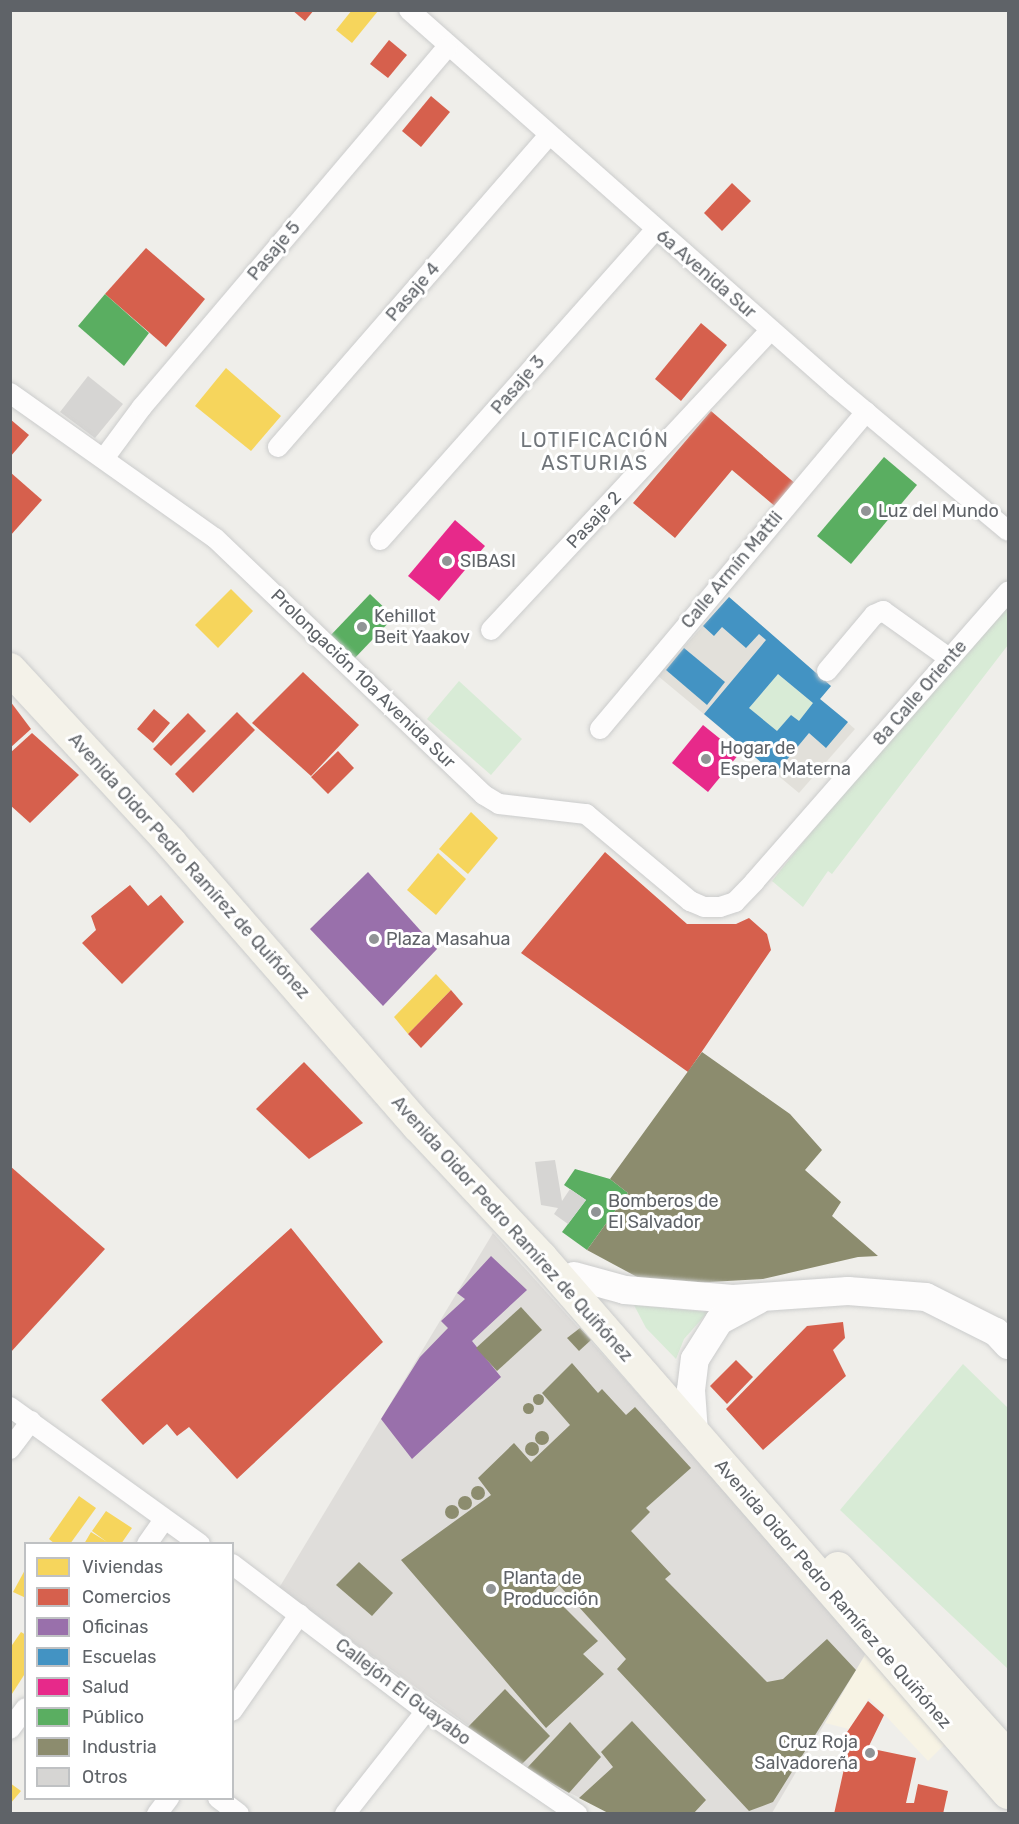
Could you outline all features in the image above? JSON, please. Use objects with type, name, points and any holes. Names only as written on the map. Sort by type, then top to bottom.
[{"type":"main road","name":"Avenida Oidor Pedro Ramírez de Quiñónez","points":[[10,646],[227,882],[574,1276],[693,1421],[1008,1793]]},
{"type":"main road","name":"Avenida Oidor Pedro Ramírez de Quiñónez","points":[[10,669],[171,843],[389,1094],[1008,1757]]},
{"type":"street","name":"6a Avenida Sur","points":[[409,10],[447,47],[655,230],[1008,531]]},
{"type":"street","name":"Pasaje 5","points":[[105,457],[148,400],[447,47]]},
{"type":"street","name":"Pasaje 4","points":[[278,447],[548,136]]},
{"type":"street","name":"Pasaje 3","points":[[380,540],[655,230]]},
{"type":"street","name":"Pasaje 2","points":[[491,630],[771,330]]},
{"type":"street","name":"Prolongación 10a Avenida Sur","points":[[10,393],[105,457],[215,538],[484,795],[499,804],[586,814],[690,902],[720,907],[735,902]]},
{"type":"street","name":"Calle Armín Mattli","points":[[600,729],[866,412]]},
{"type":"street","name":"8a Calle Oriente","points":[[735,902],[1008,592]]},
{"type":"street","points":[[827,671],[874,615],[883,611],[950,659]]},
{"type":"street","points":[[574,1276],[625,1290],[732,1299],[848,1291],[926,1297],[996,1332],[1008,1345]]},
{"type":"street","points":[[693,1421],[695,1359],[704,1342],[719,1321],[765,1297]]},
{"type":"street","points":[[10,1407],[197,1542]]},
{"type":"street","points":[[10,1449],[32,1421]]},
{"type":"street","points":[[148,1542],[164,1520]]},
{"type":"street","name":"Callejón El Guayabo","points":[[234,1565],[426,1711],[576,1813]]},
{"type":"street","points":[[234,1708],[300,1614]]},
{"type":"street","points":[[10,1729],[24,1711]]},
{"type":"street","points":[[345,1814],[426,1711]]},
{"type":"street","points":[[157,1814],[168,1800]]},
{"type":"street","points":[[221,1800],[239,1814]]},
{"type":"shaded area","points":[[729,597],[831,686],[820,699],[855,729],[799,793],[658,676]]},
{"type":"shaded area","points":[[493,1233],[760,1529],[866,1653],[772,1813],[610,1813],[542,1779],[279,1588]]},
{"type":"shaded area","points":[[866,1653],[946,1743],[928,1761],[869,1698],[849,1729],[825,1723]]},
{"type":"green space","points":[[1008,597],[1008,645],[832,874],[828,871],[803,907],[772,881],[898,724]]},
{"type":"green space","points":[[778,674],[813,703],[799,721],[791,715],[777,731],[749,708]]},
{"type":"green space","points":[[459,681],[522,739],[491,775],[427,719]]},
{"type":"green space","points":[[634,1305],[708,1312],[684,1339],[676,1359],[646,1328]]},
{"type":"green space","points":[[963,1364],[1008,1408],[1008,1669],[840,1510]]},
{"type":"building: Viviendas","points":[[352,10],[378,11],[352,43],[336,30]]},
{"type":"building: Viviendas","points":[[226,368],[281,416],[251,451],[195,406]]},
{"type":"building: Viviendas","points":[[231,589],[253,611],[218,648],[195,625]]},
{"type":"building: Viviendas","points":[[471,812],[498,838],[468,874],[439,849]]},
{"type":"building: Viviendas","points":[[438,853],[466,879],[436,915],[407,890]]},
{"type":"building: Viviendas","points":[[436,974],[451,990],[408,1034],[394,1017]]},
{"type":"building: Viviendas","points":[[79,1496],[96,1508],[71,1542],[53,1542],[49,1539]]},
{"type":"building: Viviendas","points":[[106,1511],[132,1528],[122,1542],[107,1542],[92,1531]]},
{"type":"building: Viviendas","points":[[91,1532],[107,1542],[85,1542]]},
{"type":"building: Viviendas","points":[[24,1572],[24,1597],[13,1592]]},
{"type":"building: Viviendas","points":[[21,1632],[24,1634],[24,1675],[10,1697],[10,1648]]},
{"type":"building: Viviendas","points":[[10,1783],[21,1791],[10,1804]]},
{"type":"building: Comercios","points":[[292,10],[314,10],[305,21]]},
{"type":"building: Comercios","points":[[389,40],[407,55],[388,78],[370,64]]},
{"type":"building: Comercios","points":[[431,96],[450,112],[421,147],[402,131]]},
{"type":"building: Comercios","points":[[732,183],[751,201],[722,231],[704,213]]},
{"type":"building: Comercios","points":[[146,248],[205,299],[166,347],[105,294]]},
{"type":"building: Comercios","points":[[701,323],[727,345],[681,401],[655,379]]},
{"type":"building: Comercios","points":[[711,411],[797,485],[777,508],[732,470],[675,538],[633,503]]},
{"type":"building: Comercios","points":[[10,419],[29,435],[10,457]]},
{"type":"building: Comercios","points":[[10,472],[42,500],[10,536]]},
{"type":"building: Comercios","points":[[303,672],[359,725],[311,776],[252,723]]},
{"type":"building: Comercios","points":[[10,701],[31,729],[10,748]]},
{"type":"building: Comercios","points":[[154,709],[170,723],[153,743],[137,729]]},
{"type":"building: Comercios","points":[[237,712],[255,730],[193,793],[175,774]]},
{"type":"building: Comercios","points":[[188,713],[206,731],[171,766],[153,749]]},
{"type":"building: Comercios","points":[[32,733],[79,775],[30,823],[10,805],[10,753]]},
{"type":"building: Comercios","points":[[338,751],[354,768],[328,794],[311,777]]},
{"type":"building: Comercios","points":[[605,852],[687,924],[736,924],[749,918],[767,934],[771,950],[688,1072],[521,953]]},
{"type":"building: Comercios","points":[[130,885],[148,906],[161,895],[184,922],[122,984],[82,943],[96,930],[91,916]]},
{"type":"building: Comercios","points":[[451,990],[463,1004],[421,1048],[408,1034]]},
{"type":"building: Comercios","points":[[304,1062],[363,1123],[309,1159],[256,1109]]},
{"type":"building: Comercios","points":[[10,1166],[105,1249],[10,1353]]},
{"type":"building: Comercios","points":[[291,1228],[383,1342],[237,1479],[189,1427],[177,1436],[167,1424],[143,1445],[101,1400]]},
{"type":"building: Comercios","points":[[843,1322],[845,1338],[833,1350],[846,1376],[763,1450],[726,1409],[807,1326]]},
{"type":"building: Comercios","points":[[736,1360],[753,1377],[727,1404],[710,1386]]},
{"type":"building: Comercios","name":"Cruz Roja Salvadoreña","points":[[868,1701],[884,1715],[868,1748],[916,1758],[906,1803],[914,1803],[918,1784],[948,1791],[943,1814],[834,1814],[849,1746],[839,1744]]},
{"type":"building: Oficinas","name":"Plaza Masahua","points":[[368,872],[437,949],[383,1006],[310,929]]},
{"type":"building: Oficinas","points":[[491,1256],[527,1290],[472,1341],[501,1377],[412,1459],[381,1419],[420,1357],[448,1328],[441,1321],[465,1299],[457,1293]]},
{"type":"building: Escuelas","points":[[729,597],[831,686],[820,699],[848,722],[826,748],[809,733],[775,774],[704,714],[766,640],[759,634],[746,648],[722,627],[714,636],[703,626]],"holes":[[[778,674],[813,703],[799,721],[791,715],[777,731],[749,708]]]},
{"type":"building: Escuelas","points":[[684,648],[725,682],[707,705],[666,670]]},
{"type":"building: Salud","name":"SIBASI","points":[[455,520],[485,546],[439,601],[408,576]]},
{"type":"building: Salud","name":"Hogar de Espera Materna","points":[[703,725],[739,754],[708,792],[672,763]]},
{"type":"building: Público","points":[[105,294],[149,333],[124,366],[78,326]]},
{"type":"building: Público","name":"Luz del Mundo","points":[[884,457],[917,485],[851,564],[817,536]]},
{"type":"building: Público","name":"Kehillot Beit Yaakov","points":[[370,594],[394,617],[353,660],[329,637]]},
{"type":"building: Público","name":"Bomberos de El Salvador","points":[[575,1169],[610,1179],[628,1193],[587,1250],[562,1232],[586,1200],[564,1185]]},
{"type":"building: Industria","points":[[702,1052],[790,1114],[822,1150],[805,1170],[841,1202],[832,1216],[878,1256],[858,1257],[763,1279],[692,1283],[639,1278],[587,1250],[628,1193],[610,1179]]},
{"type":"building: Industria","points":[[521,1307],[542,1330],[497,1371],[476,1348]]},
{"type":"building: Industria","points":[[580,1328],[591,1340],[579,1351],[567,1338]]},
{"type":"building: Industria","name":"Planta de Producción","points":[[572,1363],[598,1393],[602,1389],[626,1415],[635,1407],[691,1468],[646,1508],[650,1512],[631,1531],[671,1574],[665,1579],[767,1682],[783,1679],[827,1639],[856,1670],[773,1802],[749,1811],[617,1669],[626,1659],[559,1585],[551,1594],[598,1641],[583,1654],[604,1674],[546,1728],[401,1560],[491,1495],[478,1478],[514,1443],[531,1462],[570,1425],[542,1393]]},
{"type":"building: Industria","points":[[538,1394],[542,1395],[542,1403],[538,1404],[534,1403],[533,1399],[534,1395]]},
{"type":"building: Industria","points":[[528,1403],[532,1404],[532,1412],[528,1413],[524,1412],[523,1408],[524,1404]]},
{"type":"building: Industria","points":[[542,1431],[547,1433],[549,1438],[547,1443],[542,1445],[537,1443],[535,1438],[537,1433]]},
{"type":"building: Industria","points":[[532,1442],[537,1444],[539,1449],[537,1454],[532,1456],[527,1454],[525,1449],[527,1444]]},
{"type":"building: Industria","points":[[478,1486],[483,1488],[485,1493],[483,1498],[478,1500],[473,1498],[471,1493],[473,1488]]},
{"type":"building: Industria","points":[[465,1496],[470,1498],[472,1503],[470,1508],[465,1510],[460,1508],[458,1503],[460,1498]]},
{"type":"building: Industria","points":[[452,1505],[457,1507],[459,1512],[457,1517],[452,1519],[447,1517],[445,1512],[447,1507]]},
{"type":"building: Industria","points":[[359,1562],[393,1593],[372,1616],[336,1585]]},
{"type":"building: Industria","points":[[505,1689],[550,1736],[521,1765],[468,1727]]},
{"type":"building: Industria","points":[[632,1721],[706,1800],[693,1814],[610,1814],[579,1798],[613,1767],[601,1752]]},
{"type":"building: Industria","points":[[570,1722],[601,1757],[569,1793],[527,1768]]},
{"type":"building: Otros","points":[[88,376],[123,404],[95,438],[60,412]]},
{"type":"building: Otros","points":[[555,1160],[562,1201],[570,1189],[586,1200],[568,1224],[554,1214],[558,1208],[541,1205],[535,1162]]},
{"type":"place","name":"Luz del Mundo","points":[[866,511]]},
{"type":"place","name":"SIBASI","points":[[447,561]]},
{"type":"place","name":"Kehillot Beit Yaakov","points":[[362,627]]},
{"type":"place","name":"Hogar de Espera Materna","points":[[706,759]]},
{"type":"place","name":"Plaza Masahua","points":[[374,939]]},
{"type":"place","name":"Bomberos de El Salvador","points":[[596,1212]]},
{"type":"place","name":"Planta de Producción","points":[[491,1589]]},
{"type":"place","name":"Cruz Roja Salvadoreña","points":[[870,1753]]},
{"type":"district","name":"LOTIFICACIÓN ASTURIAS","points":[[595,452]]}]
